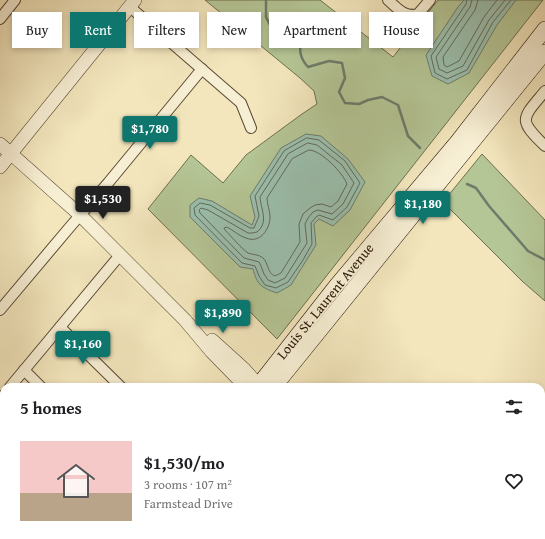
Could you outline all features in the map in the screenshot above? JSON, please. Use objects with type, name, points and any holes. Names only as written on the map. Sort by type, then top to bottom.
[{"type":"main road","name":"Louis St. Laurent Avenue","points":[[257,383],[458,140],[545,29]]},
{"type":"main road","name":"Louis St. Laurent Avenue","points":[[277,383],[545,52]]},
{"type":"street","points":[[1,16],[15,0]]},
{"type":"street","points":[[388,0],[403,13],[414,15],[421,11],[430,0]]},
{"type":"street","points":[[0,167],[133,3],[202,69],[241,103],[251,128]]},
{"type":"street","points":[[0,310],[202,69]]},
{"type":"street","points":[[545,91],[528,111],[526,120],[526,126],[545,146]]},
{"type":"street","points":[[0,144],[80,214],[185,320],[244,369],[253,383]]},
{"type":"street","points":[[13,383],[120,255]]},
{"type":"street","points":[[60,327],[117,383]]},
{"type":"street","points":[[24,370],[37,383]]},
{"type":"shaded area","points":[[205,0],[320,0],[335,12],[269,12],[269,48],[361,48],[361,32],[369,38],[369,48],[381,48],[393,57],[400,48],[433,48],[433,12],[429,12],[438,0],[543,0],[277,339],[148,209],[191,155],[223,183],[246,155],[317,104],[314,91],[261,46],[261,12],[220,12]]},
{"type":"shaded area","points":[[482,154],[545,220],[545,301],[522,281],[443,202]]},
{"type":"water","points":[[464,0],[516,0],[497,25],[469,73],[448,84],[432,76],[426,55],[431,48],[433,48],[433,44]]},
{"type":"water","points":[[306,134],[321,136],[348,159],[365,182],[350,210],[333,226],[319,219],[314,224],[316,245],[291,285],[277,293],[267,289],[258,282],[253,269],[240,267],[190,217],[190,205],[199,198],[212,201],[252,225],[255,217],[250,196],[281,148]]},
{"type":"waterway","points":[[266,0],[266,17],[270,25],[276,26],[286,24],[301,35],[301,56],[308,67],[329,61],[342,63],[345,78],[339,92],[345,103],[359,104],[368,100],[382,97],[398,105],[408,136],[420,148]]},
{"type":"waterway","points":[[467,184],[476,188],[489,206],[528,251],[545,260]]}]
